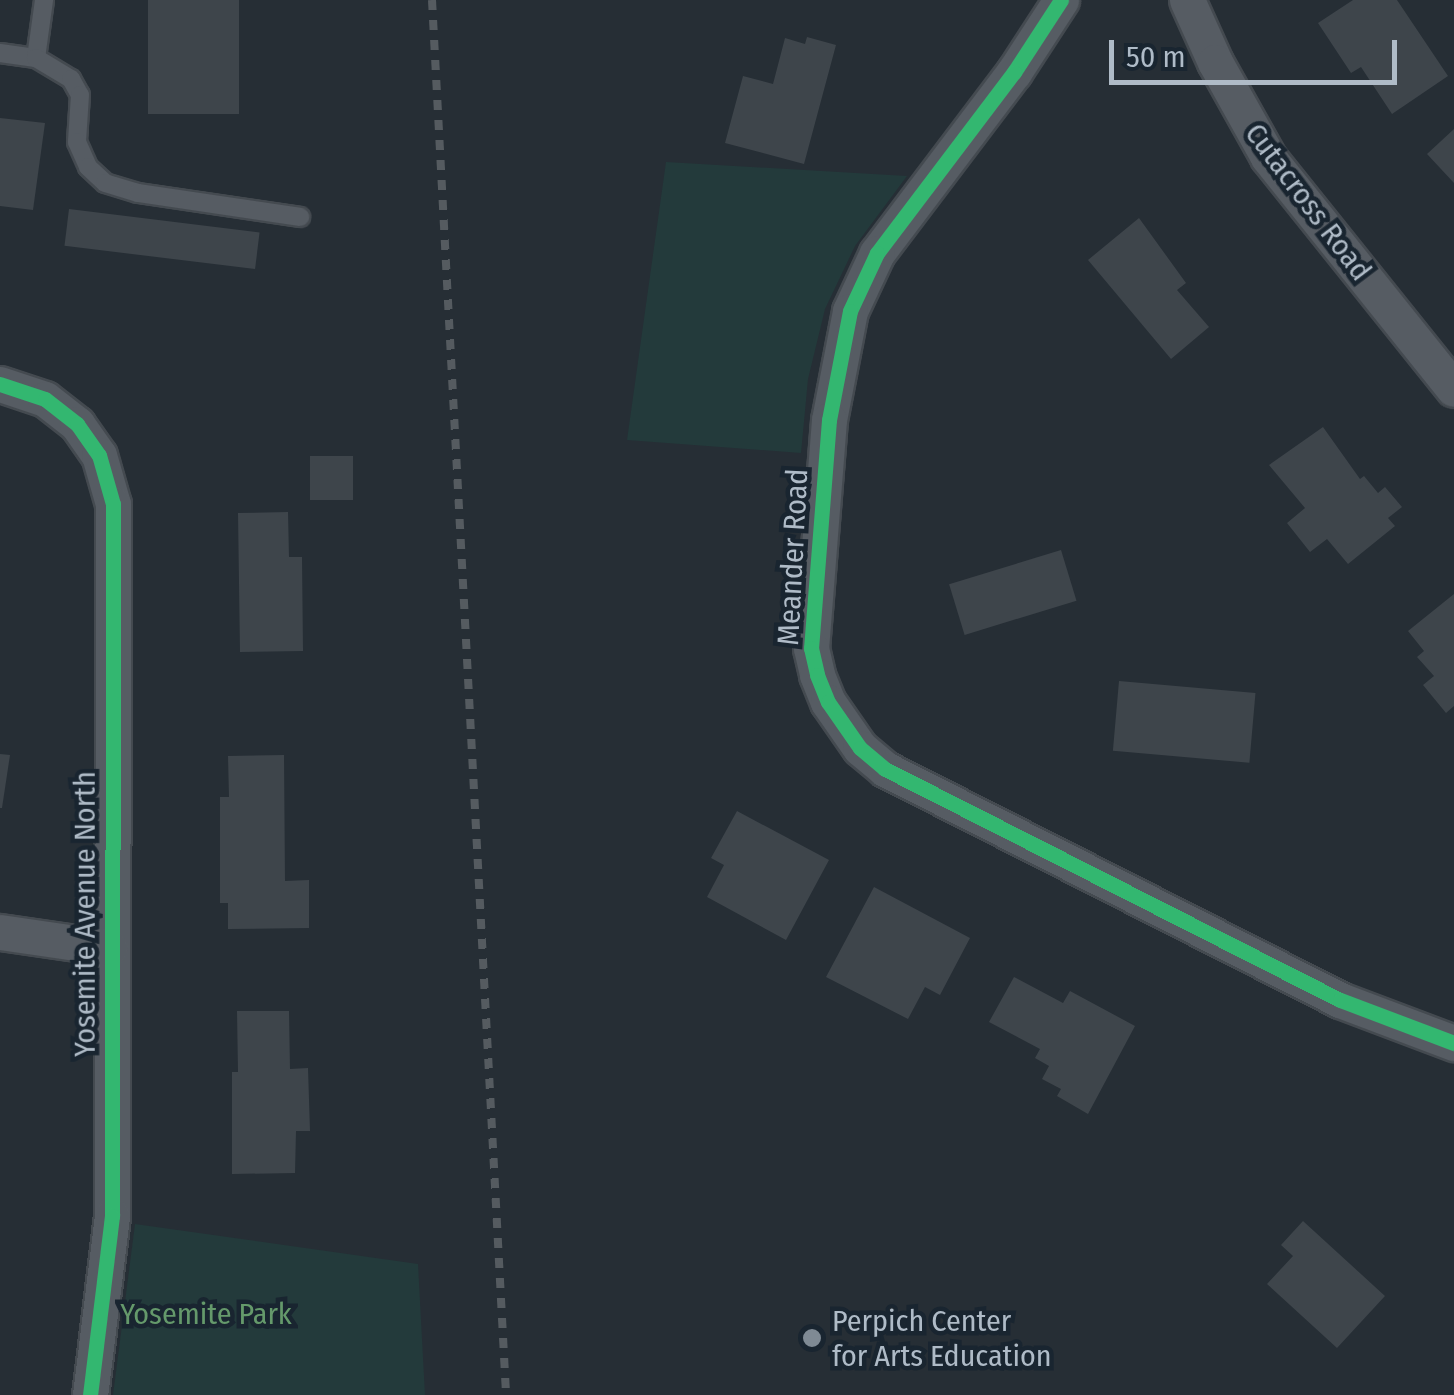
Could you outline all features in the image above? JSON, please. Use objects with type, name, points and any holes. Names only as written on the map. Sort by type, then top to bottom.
[{"type":"street","name":"Meander Road","points":[[1061,0],[1014,72],[877,253],[850,312],[829,420],[811,648],[817,675],[828,702],[860,748],[885,768],[1340,1000],[1454,1043]]},
{"type":"street","name":"Cutacross Road","points":[[1187,0],[1215,62],[1268,157],[1454,389]]},
{"type":"street","name":"Yosemite Avenue North","points":[[0,384],[45,399],[87,436],[106,474],[115,534],[110,948],[112,1216],[90,1395]]},
{"type":"street","points":[[0,932],[110,948]]},
{"type":"lane","points":[[36,58],[44,0]]},
{"type":"lane","points":[[0,53],[36,58],[71,79],[80,96],[77,142],[88,167],[104,183],[138,194],[300,217]]},
{"type":"green space","points":[[666,162],[907,176],[855,246],[825,309],[808,379],[801,453],[627,440]]},
{"type":"green space","name":"Yosemite Park","points":[[135,1224],[418,1264],[425,1395],[113,1395]]},
{"type":"building","points":[[148,0],[239,0],[239,114],[148,114]]},
{"type":"building","points":[[1353,0],[1397,0],[1448,76],[1392,114],[1361,67],[1351,73],[1318,23]]},
{"type":"building","points":[[807,37],[836,45],[804,164],[725,143],[743,76],[773,84],[785,38],[805,44]]},
{"type":"building","points":[[0,118],[45,123],[33,210],[0,206]]},
{"type":"building","points":[[1454,129],[1454,183],[1427,154]]},
{"type":"building","points":[[69,209],[260,232],[255,269],[64,246]]},
{"type":"building","points":[[1139,218],[1186,283],[1177,290],[1209,327],[1171,359],[1088,260]]},
{"type":"building","points":[[1323,427],[1360,479],[1364,476],[1378,493],[1385,487],[1402,507],[1388,518],[1395,526],[1348,564],[1327,539],[1310,552],[1287,523],[1305,508],[1269,465]]},
{"type":"building","points":[[310,456],[353,456],[353,500],[310,500]]},
{"type":"building","points":[[288,512],[289,557],[302,557],[303,651],[240,652],[238,513]]},
{"type":"building","points":[[1061,550],[1076,601],[965,635],[949,584]]},
{"type":"building","points":[[1454,594],[1454,706],[1446,713],[1423,685],[1434,676],[1417,657],[1424,651],[1408,631]]},
{"type":"building","points":[[1119,681],[1255,693],[1249,763],[1113,751]]},
{"type":"building","points":[[0,754],[10,755],[2,808],[0,808]]},
{"type":"building","points":[[284,755],[285,881],[309,880],[309,928],[228,929],[228,903],[220,903],[220,797],[229,797],[228,756]]},
{"type":"building","points":[[737,811],[829,860],[786,940],[707,897],[724,865],[711,858]]},
{"type":"building","points":[[874,887],[970,938],[940,995],[925,987],[908,1019],[826,977]]},
{"type":"building","points":[[1014,977],[1063,1003],[1070,991],[1135,1026],[1088,1114],[1057,1096],[1061,1089],[1042,1079],[1049,1066],[1035,1058],[1040,1049],[989,1022]]},
{"type":"building","points":[[237,1011],[289,1011],[290,1069],[308,1068],[310,1131],[296,1131],[295,1173],[232,1174],[232,1072],[238,1072]]},
{"type":"building","points":[[1303,1221],[1385,1296],[1337,1348],[1267,1284],[1293,1256],[1281,1245]]},
{"type":"railway","points":[[432,0],[506,1395]]},
{"type":"cycle path","points":[[1061,0],[1014,72],[877,253],[850,311],[829,420],[811,648],[817,675],[828,702],[860,748],[885,769],[1340,1000],[1454,1043]]},
{"type":"cycle path","points":[[0,384],[45,399],[77,424],[99,455],[113,504],[112,1216],[90,1395]]},
{"type":"place","name":"Perpich Center for Arts Education","points":[[812,1338]]}]
